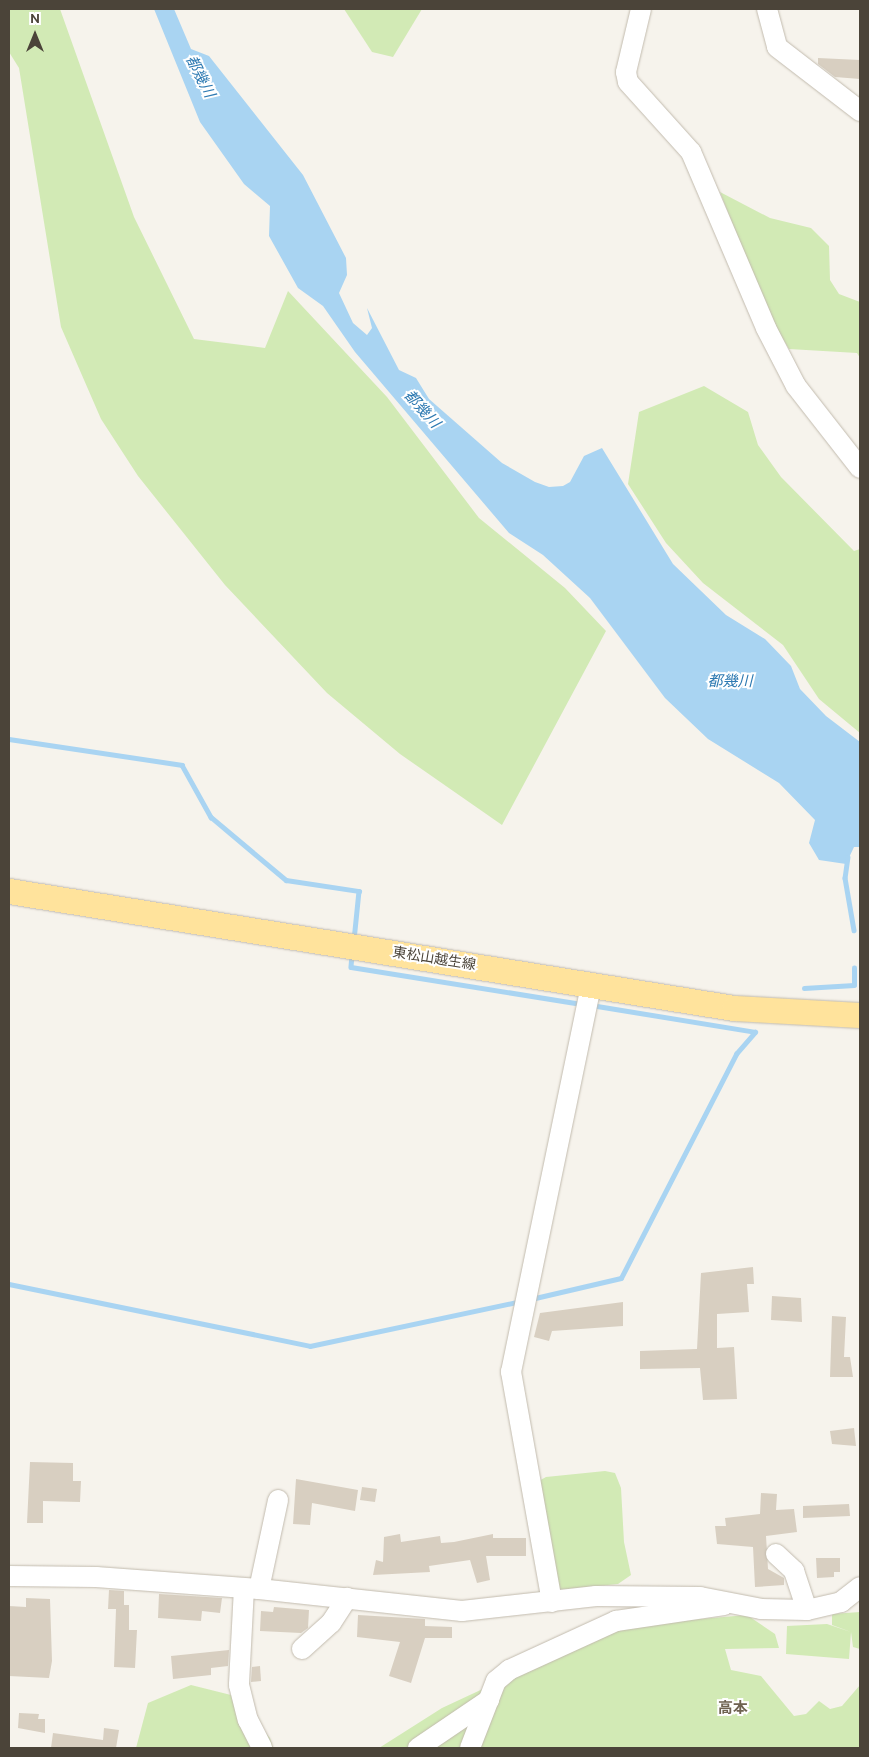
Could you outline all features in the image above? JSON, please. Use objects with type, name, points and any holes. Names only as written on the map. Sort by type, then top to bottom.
[{"type":"main road","name":"東松山越生線","points":[[9,891],[734,1008],[860,1015]]},
{"type":"street","points":[[641,9],[626,72],[628,82],[682,141],[708,190],[766,328],[796,386],[860,468]]},
{"type":"street","points":[[768,9],[777,47],[860,111]]},
{"type":"street","points":[[552,1602],[511,1372],[591,984]]},
{"type":"street","points":[[262,1748],[240,1692],[252,1588],[278,1500]]},
{"type":"street","points":[[776,1554],[794,1570],[807,1610]]},
{"type":"street","points":[[9,1576],[252,1588],[462,1612],[552,1602],[634,1596],[730,1602],[761,1609],[807,1610],[841,1602],[860,1587]]},
{"type":"street","points":[[302,1649],[331,1623],[347,1598]]},
{"type":"street","points":[[470,1748],[496,1681],[508,1670],[616,1621],[692,1613],[730,1602]]},
{"type":"street","points":[[418,1748],[489,1700]]},
{"type":"green space","points":[[9,9],[60,9],[134,217],[194,339],[265,348],[288,291],[387,397],[479,518],[565,588],[606,631],[502,825],[400,754],[327,693],[225,585],[138,476],[101,419],[61,327],[19,68],[9,52]]},
{"type":"green space","points":[[344,9],[422,9],[393,57],[372,52]]},
{"type":"green space","points":[[720,192],[770,218],[811,228],[829,246],[830,280],[839,294],[860,302],[860,358],[857,353],[789,349],[767,313]]},
{"type":"green space","points":[[704,386],[748,412],[758,445],[781,477],[854,551],[860,549],[860,733],[819,699],[783,645],[703,583],[666,543],[628,484],[639,412]]},
{"type":"green space","points":[[605,1471],[615,1473],[621,1488],[624,1542],[631,1575],[618,1584],[558,1590],[537,1482],[546,1477]]},
{"type":"green space","points":[[860,1612],[860,1649],[853,1647],[851,1632],[832,1625],[832,1614]]},
{"type":"green space","points":[[747,1615],[775,1634],[779,1648],[725,1649],[731,1670],[761,1676],[794,1716],[806,1714],[819,1701],[830,1709],[842,1706],[860,1685],[860,1748],[379,1748],[442,1708],[618,1626]]},
{"type":"green space","points":[[827,1624],[851,1632],[849,1659],[786,1654],[787,1626]]},
{"type":"green space","points":[[191,1685],[235,1696],[270,1738],[273,1748],[136,1748],[148,1703]]},
{"type":"water","name":"都幾川","points":[[154,9],[174,9],[191,49],[209,56],[303,175],[346,258],[347,275],[339,293],[353,323],[367,335],[372,328],[367,308],[399,370],[416,378],[429,399],[502,463],[535,482],[549,487],[563,486],[570,482],[584,456],[602,448],[673,564],[726,615],[765,639],[791,666],[800,689],[826,716],[860,742],[860,847],[854,847],[846,864],[819,860],[809,843],[815,820],[779,783],[708,739],[665,698],[590,598],[543,555],[509,533],[355,352],[323,306],[298,288],[269,236],[270,206],[244,184],[200,122]]},
{"type":"building","points":[[818,58],[860,60],[860,79],[835,77],[818,64]]},
{"type":"building","points":[[753,1267],[754,1284],[747,1284],[749,1312],[717,1314],[717,1348],[734,1347],[737,1399],[703,1400],[700,1368],[640,1369],[640,1351],[697,1349],[701,1273]]},
{"type":"building","points":[[772,1296],[801,1298],[802,1322],[771,1320]]},
{"type":"building","points":[[623,1302],[623,1326],[552,1331],[549,1341],[534,1337],[540,1313]]},
{"type":"building","points":[[832,1316],[846,1317],[844,1357],[850,1357],[853,1377],[830,1377]]},
{"type":"building","points":[[854,1428],[856,1446],[832,1444],[830,1431]]},
{"type":"building","points":[[30,1462],[73,1463],[73,1481],[81,1481],[80,1502],[43,1501],[43,1523],[27,1523]]},
{"type":"building","points":[[296,1479],[358,1490],[355,1511],[312,1503],[310,1525],[293,1524]]},
{"type":"building","points":[[362,1487],[377,1489],[375,1502],[360,1500]]},
{"type":"building","points":[[761,1493],[777,1494],[776,1510],[794,1509],[797,1532],[766,1536],[768,1569],[784,1578],[784,1585],[755,1587],[753,1547],[717,1544],[715,1526],[726,1526],[725,1518],[760,1514]]},
{"type":"building","points":[[849,1504],[850,1516],[803,1518],[803,1506]]},
{"type":"building","points":[[400,1534],[401,1542],[440,1536],[441,1543],[454,1542],[493,1534],[493,1538],[526,1538],[526,1556],[486,1556],[490,1580],[477,1583],[470,1560],[429,1566],[430,1572],[373,1575],[376,1560],[383,1562],[384,1537]]},
{"type":"building","points":[[816,1558],[840,1558],[840,1572],[834,1572],[834,1577],[817,1578]]},
{"type":"building","points":[[109,1590],[124,1591],[124,1605],[129,1605],[129,1630],[137,1630],[135,1668],[114,1667],[116,1609],[108,1609]]},
{"type":"building","points":[[159,1594],[222,1598],[220,1613],[202,1611],[201,1621],[158,1618]]},
{"type":"building","points":[[26,1598],[50,1599],[52,1661],[49,1678],[9,1676],[9,1606],[26,1607]]},
{"type":"building","points":[[274,1607],[309,1610],[308,1628],[301,1633],[260,1631],[261,1611],[273,1612]]},
{"type":"building","points":[[358,1615],[425,1619],[425,1626],[452,1627],[452,1638],[425,1638],[411,1683],[389,1676],[400,1642],[357,1637]]},
{"type":"building","points":[[229,1650],[228,1666],[211,1668],[211,1675],[173,1679],[171,1656]]},
{"type":"building","points":[[260,1666],[261,1681],[251,1682],[252,1667]]},
{"type":"building","points":[[19,1713],[39,1714],[38,1719],[45,1719],[45,1733],[18,1728]]},
{"type":"building","points":[[104,1728],[119,1730],[116,1748],[51,1748],[53,1733],[103,1740]]},
{"type":"waterway","points":[[9,739],[182,765],[211,817],[286,880],[359,891],[354,940]]},
{"type":"waterway","points":[[848,857],[845,878],[854,930]]},
{"type":"waterway","points":[[352,955],[351,967],[581,1004]]},
{"type":"waterway","points":[[804,988],[854,985],[854,968]]},
{"type":"waterway","points":[[591,1005],[755,1032]]},
{"type":"waterway","points":[[531,1299],[621,1278],[736,1054],[755,1032]]},
{"type":"waterway","points":[[9,1284],[310,1346],[521,1301]]},
{"type":"district","name":"高本","points":[[733,1710]]}]
